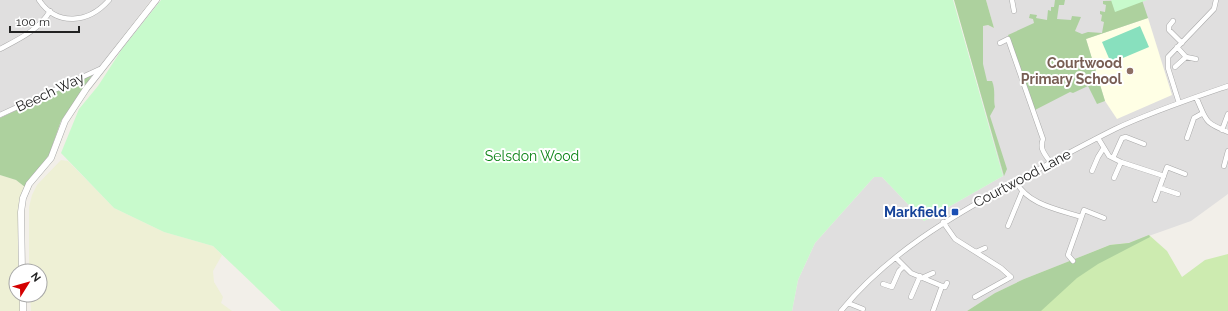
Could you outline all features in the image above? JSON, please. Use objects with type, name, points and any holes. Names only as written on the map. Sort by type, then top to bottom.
[{"type":"street","points":[[39,0],[44,8],[56,15],[74,20],[86,17],[109,0]]},
{"type":"street","points":[[22,263],[21,212],[23,198],[29,184],[51,158],[70,113],[100,68],[156,0]]},
{"type":"street","points":[[1012,0],[1014,11]]},
{"type":"street","points":[[1179,103],[1168,68],[1168,57],[1214,9],[1216,0]]},
{"type":"street","points":[[0,49],[38,26],[50,11]]},
{"type":"street","points":[[1173,20],[1169,26],[1169,30],[1182,43]]},
{"type":"street","points":[[1000,43],[1008,39],[1042,139],[1042,151],[1050,162]]},
{"type":"street","points":[[1177,48],[1186,57],[1196,59]]},
{"type":"street","points":[[1175,67],[1186,57]]},
{"type":"street","name":"Beech Way","points":[[0,116],[100,68]]},
{"type":"street","name":"Courtwood Lane","points":[[841,311],[859,290],[896,258],[943,222],[980,200],[1098,138],[1179,103],[1228,86]]},
{"type":"street","points":[[1196,97],[1203,113],[1211,125],[1228,132]]},
{"type":"street","points":[[1188,138],[1194,118],[1203,113]]},
{"type":"street","points":[[1222,130],[1228,114]]},
{"type":"street","points":[[1098,138],[1103,149],[1113,158],[1164,176]]},
{"type":"street","points":[[1113,158],[1122,138],[1144,144]]},
{"type":"street","points":[[1092,171],[1103,149]]},
{"type":"street","points":[[1224,166],[1228,151]]},
{"type":"street","points":[[1114,178],[1121,162]]},
{"type":"street","points":[[1155,200],[1167,167],[1186,174]]},
{"type":"street","points":[[1016,182],[1022,192],[1040,204],[1082,217]]},
{"type":"street","points":[[1160,188],[1178,194]]},
{"type":"street","points":[[1008,226],[1022,192]]},
{"type":"street","points":[[1073,261],[1068,255],[1084,210],[1104,218]]},
{"type":"street","points":[[943,222],[956,239],[1007,272],[1011,277],[974,297]]},
{"type":"street","points":[[976,252],[985,248]]},
{"type":"street","points":[[896,258],[903,267],[922,277],[946,287],[947,283]]},
{"type":"street","points":[[883,284],[892,287],[899,271],[903,267]]},
{"type":"street","points":[[910,296],[922,277],[933,273]]},
{"type":"street","points":[[933,311],[942,286]]},
{"type":"street","points":[[848,303],[863,310]]},
{"type":"shaded area","points":[[0,0],[151,0],[99,67],[0,114]]},
{"type":"shaded area","points":[[986,0],[1228,0],[1228,194],[1191,221],[1129,243],[1110,245],[1024,279],[995,293],[967,311],[792,311],[798,280],[815,243],[874,177],[882,177],[924,221],[1003,176],[962,27],[988,25],[994,28]]},
{"type":"shaded area","name":"Courtwood Primary School","points":[[1148,18],[1172,95],[1117,119],[1105,101],[1086,39]]},
{"type":"shaded area","points":[[61,160],[68,161],[114,208],[164,232],[213,246],[222,255],[213,271],[214,282],[223,297],[221,303],[232,311],[31,311],[30,303],[48,303],[48,263],[29,263],[29,207],[32,195],[37,185]]},
{"type":"shaded area","points":[[0,175],[16,180],[25,187],[20,263],[8,263],[8,303],[20,303],[20,311],[0,311]]},
{"type":"green space","name":"Selsdon Wood","points":[[161,0],[953,0],[1003,176],[924,221],[882,177],[874,177],[815,243],[798,280],[792,311],[281,311],[213,246],[164,232],[114,208],[61,153],[79,109],[98,86],[122,49]]},
{"type":"green space","points":[[954,0],[986,0],[994,28],[988,25],[983,26],[983,64],[987,81],[992,81],[994,88],[995,107],[990,116],[1007,169],[1004,176]]},
{"type":"green space","points":[[1055,0],[1065,0],[1064,5],[1059,5],[1057,19],[1071,20],[1072,16],[1081,17],[1075,31],[1082,34],[1088,32],[1102,33],[1104,22],[1101,21],[1102,15],[1100,14],[1100,11],[1105,12],[1106,5],[1103,4],[1103,1],[1142,0],[1148,18],[1086,39],[1105,101],[1097,104],[1088,86],[1073,93],[1070,92],[1035,110],[1008,35],[1034,23],[1033,19],[1029,18],[1030,14],[1037,15],[1036,18],[1047,20],[1048,10],[1051,11],[1051,7],[1054,7]]},
{"type":"green space","points":[[1111,0],[1147,0],[1115,12]]},
{"type":"green space","points":[[1140,26],[1149,47],[1111,63],[1102,42]]},
{"type":"green space","points":[[93,74],[61,121],[49,155],[25,187],[16,180],[0,175],[0,118]]},
{"type":"green space","points":[[1149,235],[1167,251],[1182,277],[1205,260],[1228,254],[1228,311],[1024,311],[1075,260],[1110,245],[1129,243]]},
{"type":"green space","points":[[1149,235],[1150,237],[1098,264],[1077,278],[1041,311],[967,311],[995,293],[1024,279],[1110,245],[1129,243]]},
{"type":"place","name":"Courtwood Primary School","points":[[1130,71]]},
{"type":"place","name":"Markfield","points":[[955,212]]}]
